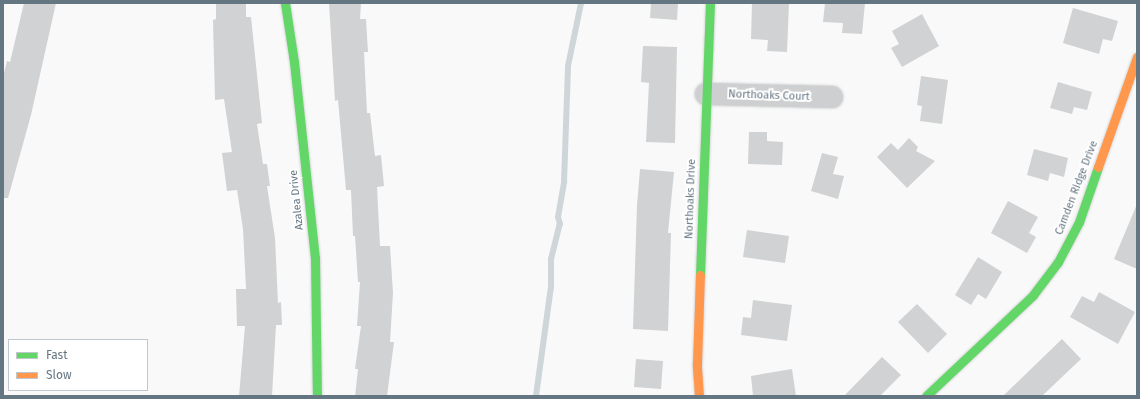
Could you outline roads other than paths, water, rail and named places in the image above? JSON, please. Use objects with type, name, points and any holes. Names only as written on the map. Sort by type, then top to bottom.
[{"type":"street","name":"Azalea Drive","points":[[285,3],[294,62],[316,258],[317,396]]},
{"type":"street","name":"Northoaks Drive","points":[[699,396],[706,94],[710,3]]},
{"type":"street","name":"Camden Ridge Drive","points":[[926,396],[1033,294],[1058,262],[1079,222],[1137,57]]},
{"type":"street","name":"Northoaks Court","points":[[706,94],[832,97]]},
{"type":"waterway","points":[[536,396],[551,287],[551,259],[560,224],[558,217],[564,182],[568,66],[581,3]]}]
